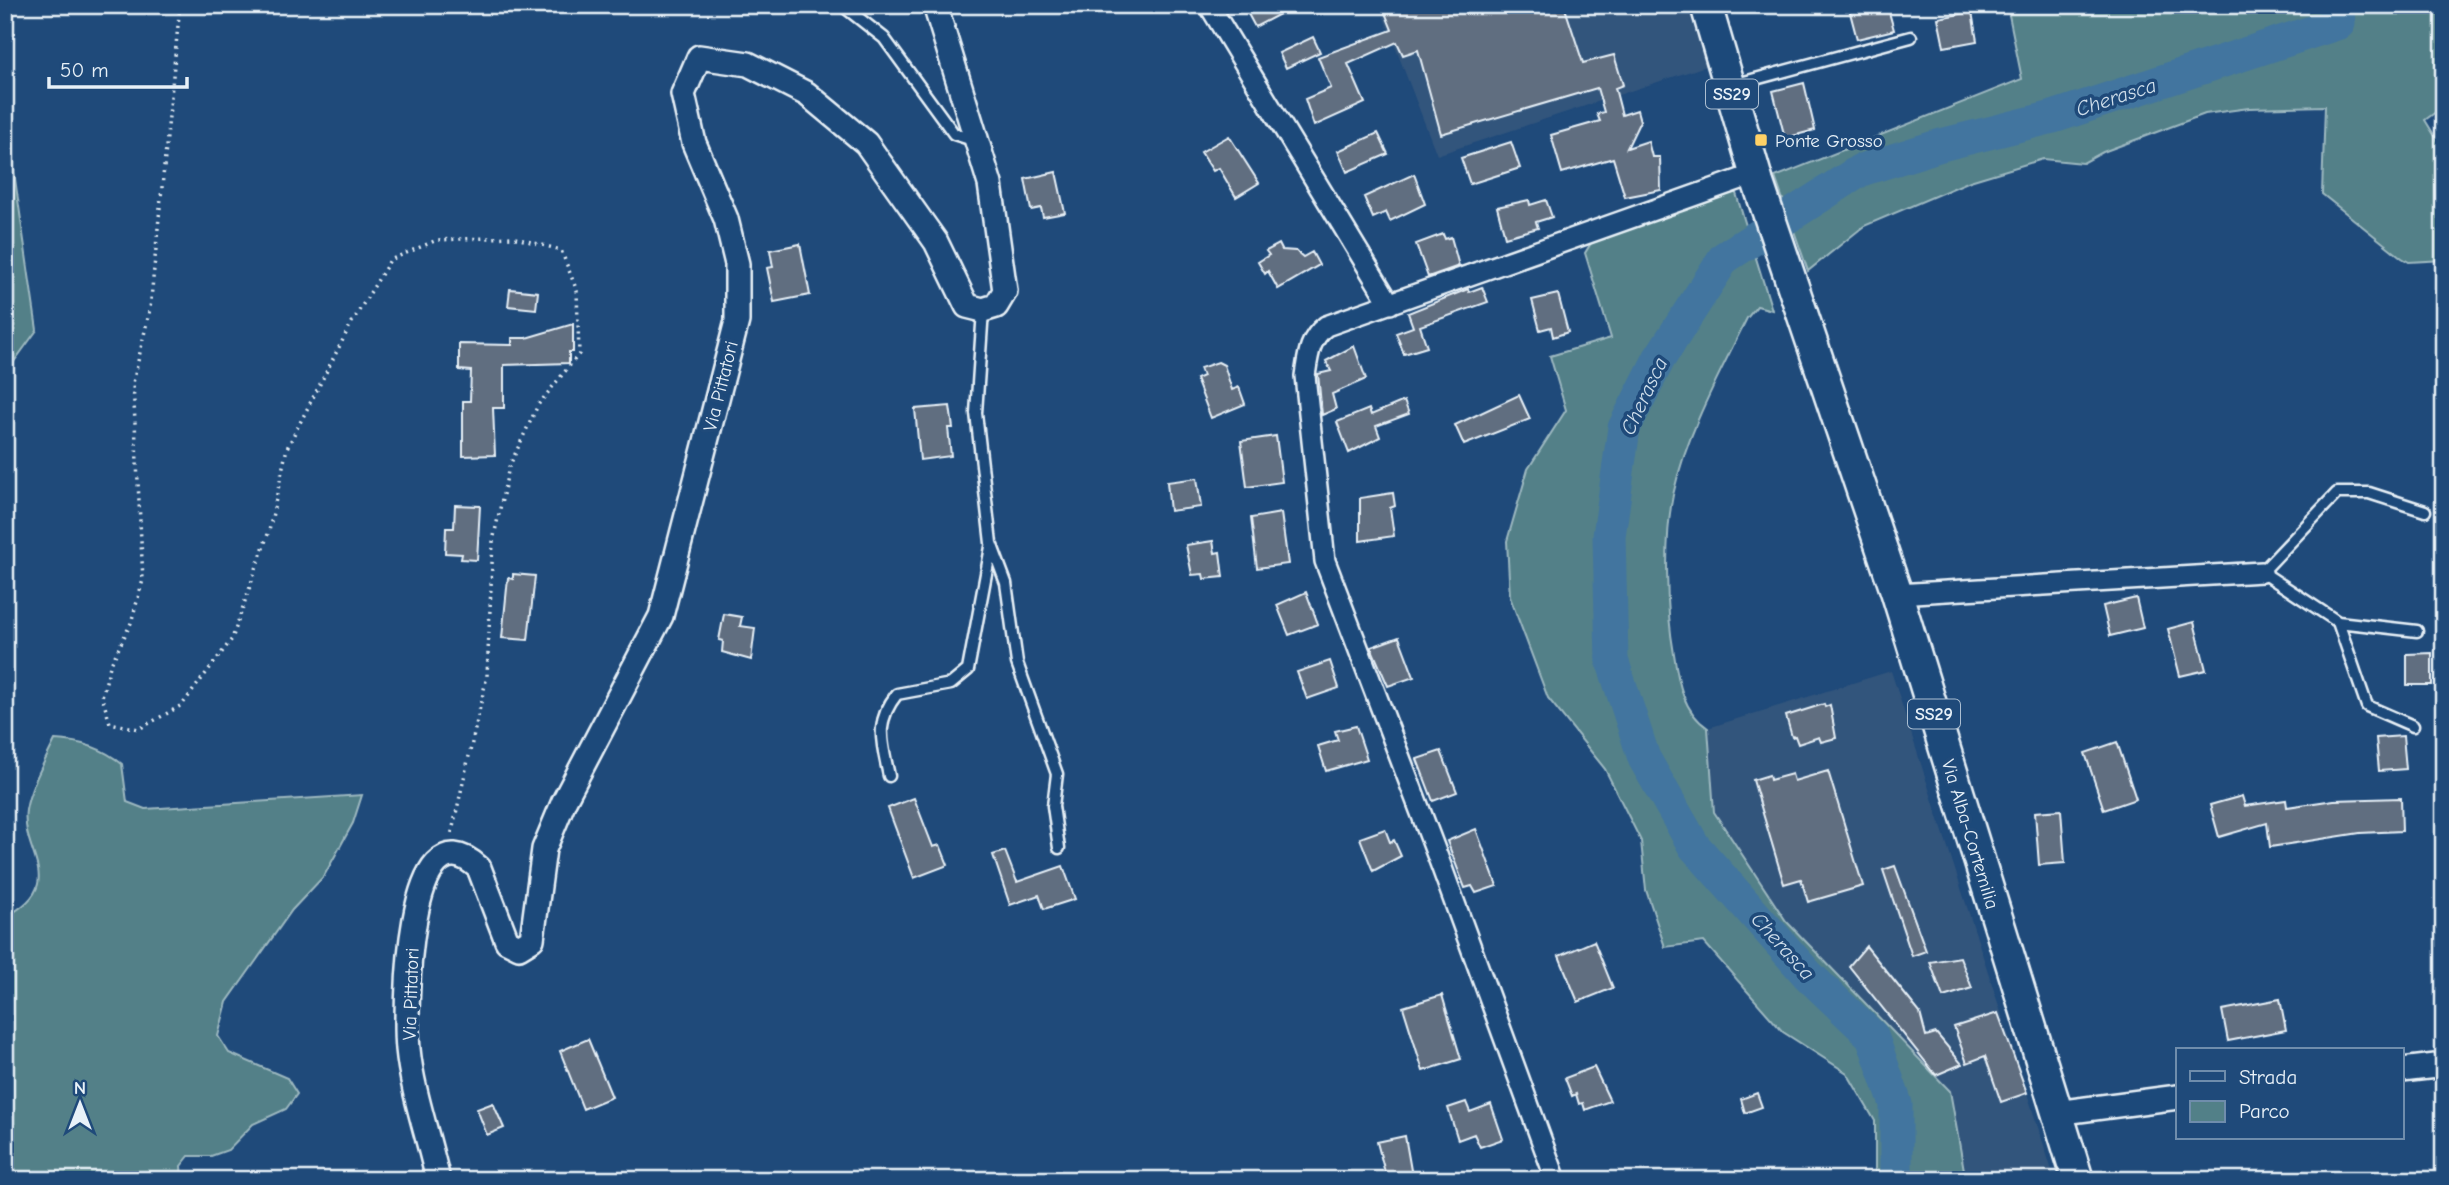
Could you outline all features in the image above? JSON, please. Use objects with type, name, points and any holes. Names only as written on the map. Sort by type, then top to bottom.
[{"type":"main road","name":"SS29","points":[[1706,5],[1757,178]]},
{"type":"main road","name":"Via Alba-Cortemilia","points":[[1757,178],[1897,594],[2078,1180]]},
{"type":"street","points":[[935,5],[990,184],[1005,290],[996,306],[983,310]]},
{"type":"street","points":[[1209,5],[1390,304]]},
{"type":"street","name":"Via Pittatori","points":[[438,1180],[408,1050],[408,956],[425,878],[436,862],[444,858],[463,857],[479,868],[507,941],[519,947],[528,943],[533,935],[544,849],[564,801],[662,616],[737,321],[737,264],[726,219],[694,143],[683,94],[699,57],[748,64],[807,94],[866,143],[936,242],[967,306],[983,310]]},
{"type":"street","points":[[1556,1180],[1442,868],[1325,561],[1304,376],[1308,352],[1315,335],[1326,326],[1757,178]]},
{"type":"street","points":[[1897,594],[2262,572]]},
{"type":"street","points":[[2404,1070],[2444,1065]]},
{"type":"street","points":[[2056,1113],[2176,1097]]},
{"type":"lane","points":[[842,5],[884,38],[954,134],[979,142]]},
{"type":"lane","points":[[1730,86],[1912,37]]},
{"type":"lane","points":[[983,310],[976,413],[992,544],[1006,583],[1017,663],[1057,774],[1053,806],[1059,848]]},
{"type":"lane","points":[[2417,631],[2338,622],[2262,572],[2337,493],[2369,493],[2425,511]]},
{"type":"lane","points":[[889,776],[882,739],[883,711],[897,694],[951,684],[968,670],[992,544]]},
{"type":"lane","points":[[2338,622],[2367,706],[2413,726]]},
{"type":"path","points":[[180,5],[150,309],[133,383],[144,580],[131,623],[110,666],[102,696],[110,723],[139,729],[182,705],[232,639],[269,531],[287,449],[351,324],[390,260],[437,240],[512,237],[561,250],[577,291],[579,354],[538,405],[509,467],[493,541],[487,676],[460,803],[444,858]]},
{"type":"shaded area","points":[[1379,5],[1687,5],[1706,66],[1437,155]]},
{"type":"shaded area","points":[[1891,671],[2055,1180],[1962,1180],[1964,1170],[1950,1091],[1785,920],[1714,812],[1708,765],[1708,728]]},
{"type":"green space","points":[[2007,5],[2444,5],[2444,106],[2425,120],[2444,151],[2444,260],[2409,262],[2322,194],[2325,106],[2249,108],[2205,114],[2103,152],[2083,163],[2043,159],[1970,181],[1864,226],[1808,271],[1775,177],[2022,79]]},
{"type":"green space","points":[[7,124],[37,330],[5,374],[5,127]]},
{"type":"green space","points":[[1735,190],[1772,310],[1757,306],[1747,318],[1705,404],[1673,495],[1667,574],[1669,617],[1677,675],[1687,705],[1708,728],[1714,812],[1786,921],[1950,1091],[1964,1170],[1962,1180],[1875,1180],[1875,1121],[1847,1073],[1783,1032],[1704,942],[1665,947],[1646,890],[1641,841],[1605,769],[1548,698],[1510,597],[1507,541],[1528,469],[1566,410],[1550,356],[1611,338],[1585,253],[1593,240]]},
{"type":"green space","points":[[55,740],[91,746],[122,764],[127,802],[145,809],[362,795],[353,823],[324,876],[292,910],[227,1002],[218,1036],[229,1053],[287,1078],[297,1094],[286,1109],[253,1124],[228,1150],[211,1156],[189,1156],[181,1166],[182,1180],[5,1180],[5,917],[24,904],[35,892],[39,880],[26,826],[26,810],[34,783]]},
{"type":"building","points":[[1250,5],[1297,5],[1255,27],[1247,12],[1252,9]]},
{"type":"building","points":[[1382,5],[1564,5],[1583,63],[1614,55],[1623,85],[1615,88],[1622,115],[1637,110],[1640,121],[1627,148],[1648,141],[1652,157],[1660,157],[1661,190],[1625,197],[1613,158],[1562,173],[1551,135],[1600,121],[1597,114],[1604,112],[1597,88],[1441,134],[1418,50],[1403,55],[1397,42],[1348,64],[1365,103],[1314,126],[1305,99],[1331,88],[1318,57],[1392,30]]},
{"type":"building","points":[[1848,5],[1887,5],[1894,30],[1857,39]]},
{"type":"building","points":[[1972,12],[1977,41],[1944,47],[1938,18]]},
{"type":"building","points":[[1313,37],[1320,52],[1286,68],[1279,53]]},
{"type":"building","points":[[1804,83],[1815,130],[1785,138],[1773,91]]},
{"type":"building","points":[[1378,133],[1388,154],[1347,172],[1338,151]]},
{"type":"building","points":[[1229,136],[1259,183],[1236,197],[1219,168],[1213,171],[1201,152]]},
{"type":"building","points":[[1511,142],[1520,168],[1470,184],[1461,158]]},
{"type":"building","points":[[1056,172],[1065,213],[1043,217],[1041,208],[1031,210],[1025,179]]},
{"type":"building","points":[[1414,174],[1425,204],[1390,221],[1386,212],[1373,218],[1364,197]]},
{"type":"building","points":[[1529,200],[1530,205],[1546,200],[1552,217],[1536,222],[1538,228],[1505,237],[1497,207]]},
{"type":"building","points":[[1443,234],[1445,239],[1451,237],[1459,266],[1428,277],[1416,244]]},
{"type":"building","points":[[800,244],[810,295],[774,302],[767,268],[773,267],[770,250]]},
{"type":"building","points":[[1279,244],[1282,250],[1296,251],[1303,257],[1312,252],[1319,265],[1278,289],[1268,271],[1265,274],[1258,262],[1269,255],[1266,251]]},
{"type":"building","points":[[1482,287],[1488,302],[1420,326],[1427,347],[1404,354],[1396,333],[1413,327],[1408,313],[1468,289],[1469,292]]},
{"type":"building","points":[[510,289],[538,292],[536,309],[508,306]]},
{"type":"building","points":[[1558,294],[1568,332],[1553,337],[1551,327],[1540,330],[1532,300]]},
{"type":"building","points":[[573,324],[573,352],[569,352],[569,363],[504,365],[504,408],[493,408],[495,455],[463,456],[463,401],[470,401],[471,371],[459,370],[459,344],[512,345],[512,338],[526,338]]},
{"type":"building","points":[[1354,346],[1366,379],[1332,394],[1336,409],[1322,415],[1318,374],[1331,371],[1326,361]]},
{"type":"building","points":[[1218,362],[1224,365],[1232,390],[1239,387],[1245,404],[1211,418],[1196,379],[1203,376],[1200,368]]},
{"type":"building","points":[[1519,395],[1530,419],[1464,445],[1455,425]]},
{"type":"building","points":[[1404,401],[1409,414],[1376,426],[1380,437],[1349,453],[1337,422],[1369,409],[1371,415]]},
{"type":"building","points":[[950,406],[953,428],[948,428],[951,456],[920,460],[915,409]]},
{"type":"building","points":[[1276,436],[1282,482],[1247,487],[1241,441]]},
{"type":"building","points":[[1197,478],[1201,507],[1170,511],[1167,482]]},
{"type":"building","points":[[1393,493],[1395,506],[1390,508],[1394,536],[1360,541],[1360,498]]},
{"type":"building","points":[[455,505],[480,506],[477,560],[461,559],[462,554],[445,553],[446,528],[454,528]]},
{"type":"building","points":[[1281,513],[1288,564],[1257,568],[1251,518]]},
{"type":"building","points":[[1213,541],[1215,553],[1220,552],[1223,577],[1204,579],[1203,574],[1192,575],[1186,545]]},
{"type":"building","points":[[513,574],[535,576],[528,640],[502,638],[508,578],[513,579]]},
{"type":"building","points":[[1306,592],[1318,624],[1289,635],[1277,605]]},
{"type":"building","points":[[2136,598],[2143,628],[2110,636],[2103,606]]},
{"type":"building","points":[[724,614],[742,617],[740,626],[755,628],[751,660],[722,652],[723,641],[719,640]]},
{"type":"building","points":[[2194,622],[2206,670],[2180,676],[2168,629]]},
{"type":"building","points":[[1399,637],[1414,677],[1388,686],[1371,647]]},
{"type":"building","points":[[2432,653],[2432,685],[2407,685],[2407,654]]},
{"type":"building","points":[[1330,661],[1339,688],[1307,699],[1297,672]]},
{"type":"building","points":[[1824,704],[1825,707],[1830,705],[1836,738],[1821,742],[1819,737],[1798,744],[1795,736],[1792,737],[1786,716]]},
{"type":"building","points":[[1356,726],[1367,759],[1326,771],[1318,746],[1338,740],[1335,731]]},
{"type":"building","points":[[2403,736],[2406,769],[2379,771],[2376,738]]},
{"type":"building","points":[[2117,742],[2136,799],[2104,810],[2085,753]]},
{"type":"building","points":[[1441,751],[1457,792],[1433,801],[1417,759]]},
{"type":"building","points":[[1828,771],[1863,886],[1808,902],[1801,879],[1784,884],[1753,780],[1769,775],[1770,780],[1792,774],[1794,781]]},
{"type":"building","points":[[2242,796],[2245,806],[2286,800],[2287,807],[2334,800],[2401,798],[2402,831],[2360,833],[2270,847],[2267,823],[2219,837],[2210,805]]},
{"type":"building","points":[[914,798],[933,847],[940,845],[948,865],[914,878],[888,808]]},
{"type":"building","points":[[2061,810],[2065,863],[2039,865],[2035,812]]},
{"type":"building","points":[[1385,829],[1390,842],[1394,840],[1401,856],[1373,871],[1360,838]]},
{"type":"building","points":[[1476,829],[1497,886],[1476,893],[1472,886],[1465,888],[1447,841]]},
{"type":"building","points":[[1005,851],[1017,882],[1063,866],[1075,899],[1044,909],[1039,895],[1010,905],[993,855]]},
{"type":"building","points":[[1895,866],[1926,951],[1912,956],[1883,870]]},
{"type":"building","points":[[1594,941],[1613,988],[1578,1002],[1559,956]]},
{"type":"building","points":[[1866,946],[1920,1013],[1926,1036],[1936,1033],[1962,1064],[1936,1075],[1849,966]]},
{"type":"building","points":[[1960,957],[1972,988],[1943,997],[1930,962]]},
{"type":"building","points":[[1442,995],[1461,1059],[1423,1071],[1403,1007]]},
{"type":"building","points":[[2280,999],[2286,1030],[2228,1041],[2222,1010]]},
{"type":"building","points":[[1998,1013],[2027,1093],[2001,1102],[1985,1056],[1967,1063],[1954,1027]]},
{"type":"building","points":[[588,1039],[612,1097],[583,1109],[560,1051]]},
{"type":"building","points":[[1594,1067],[1610,1101],[1585,1110],[1583,1103],[1579,1104],[1576,1094],[1572,1096],[1565,1078]]},
{"type":"building","points":[[1757,1093],[1762,1107],[1745,1113],[1741,1099]]},
{"type":"building","points":[[1466,1102],[1470,1112],[1491,1104],[1503,1139],[1480,1147],[1474,1134],[1458,1140],[1448,1108]]},
{"type":"building","points":[[493,1103],[504,1128],[487,1135],[477,1109]]},
{"type":"building","points":[[1405,1136],[1412,1176],[1387,1180],[1377,1142]]},
{"type":"waterway","name":"Cherasca","points":[[1896,1180],[1896,1104],[1872,1036],[1808,975],[1694,846],[1644,758],[1612,660],[1609,536],[1624,428],[1659,359],[1724,258],[1861,170],[1941,145],[2053,117],[2339,23],[2337,5]]},
{"type":"place","name":"Ponte Grosso","points":[[1761,140]]}]
